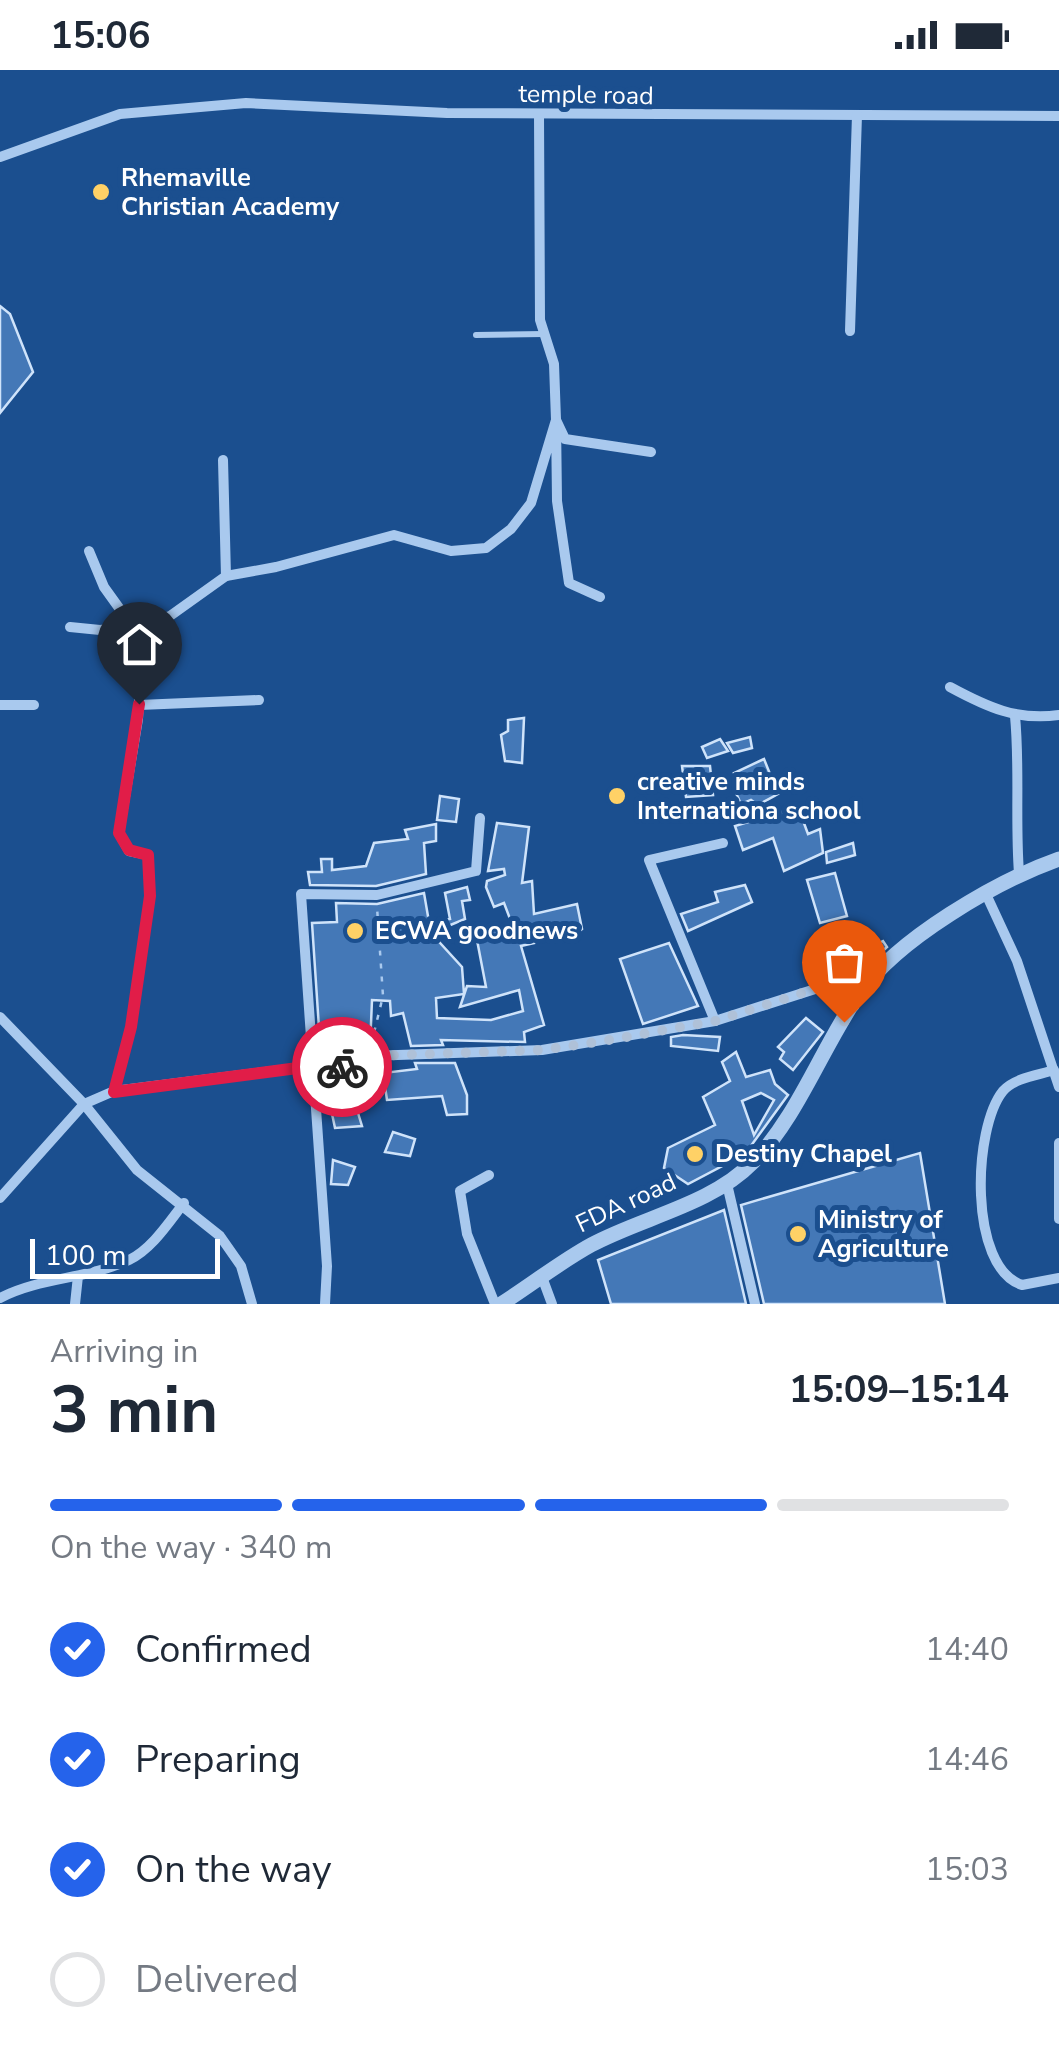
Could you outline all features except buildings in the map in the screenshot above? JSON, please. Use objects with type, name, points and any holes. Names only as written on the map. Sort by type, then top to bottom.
[{"type":"street","name":"temple road","points":[[0,157],[120,114],[246,102],[539,114],[1059,116]]},
{"type":"street","points":[[539,114],[540,320],[554,364],[557,501],[569,583],[600,596]]},
{"type":"street","points":[[850,331],[858,115]]},
{"type":"street","points":[[556,420],[566,439],[651,452]]},
{"type":"street","points":[[70,626],[100,630],[137,626],[170,616],[226,576],[276,568],[394,535],[452,550],[486,548],[511,528],[531,502],[556,420]]},
{"type":"street","points":[[224,460],[226,576]]},
{"type":"street","points":[[89,550],[104,587],[137,626],[139,704],[119,833],[129,850],[148,855],[150,896],[131,1027],[114,1092]]},
{"type":"street","points":[[950,687],[1015,716],[1031,719],[1059,715]]},
{"type":"street","points":[[139,704],[259,700]]},
{"type":"street","points":[[0,705],[34,705]]},
{"type":"street","points":[[1015,716],[1019,754],[1014,816],[1019,873]]},
{"type":"street","points":[[325,1304],[327,1266],[301,894],[377,896],[476,871],[480,818]]},
{"type":"street","points":[[715,1021],[648,860],[724,844]]},
{"type":"street","name":"FDA road","points":[[498,1304],[591,1246],[726,1184],[755,1161],[873,978],[888,961],[985,892],[1019,873],[1059,858]]},
{"type":"street","points":[[985,892],[1017,962],[1059,1087]]},
{"type":"street","points":[[0,1198],[84,1104],[114,1092],[313,1066],[335,1069],[370,1056],[542,1050],[715,1021],[834,983],[873,978]]},
{"type":"street","points":[[0,1016],[84,1104],[138,1170],[184,1203],[235,1254],[252,1304]]},
{"type":"street","points":[[1054,1070],[1010,1084],[1002,1092],[985,1124],[982,1183],[984,1226],[1004,1275],[1022,1285],[1059,1278]]},
{"type":"street","points":[[1059,1143],[1059,1219]]},
{"type":"street","points":[[489,1176],[460,1192],[467,1234],[498,1304]]},
{"type":"street","points":[[726,1184],[755,1304]]},
{"type":"street","points":[[0,1298],[20,1288],[132,1259],[184,1203]]},
{"type":"street","points":[[75,1304],[78,1276]]},
{"type":"street","points":[[542,1277],[552,1304]]},
{"type":"lane","points":[[476,334],[545,334]]},
{"type":"path","points":[[370,1050],[383,996],[377,896]]},
{"type":"way so far","points":[[342,1067],[370,1056],[542,1050],[604,1041],[715,1021],[834,983],[873,978],[858,995],[844,1022]]},
{"type":"place","name":"Rhemaville Christian Academy","points":[[101,192]]},
{"type":"place","name":"creative minds Internationa school","points":[[617,796]]},
{"type":"place","name":"ECWA goodnews","points":[[355,931]]},
{"type":"place","name":"Destiny Chapel","points":[[695,1154]]},
{"type":"place","name":"Ministry of Agriculture","points":[[798,1234]]},
{"type":"route","points":[[139,704],[119,833],[129,850],[148,855],[150,896],[143,922],[131,1027],[114,1092],[313,1066],[342,1067]]}]
